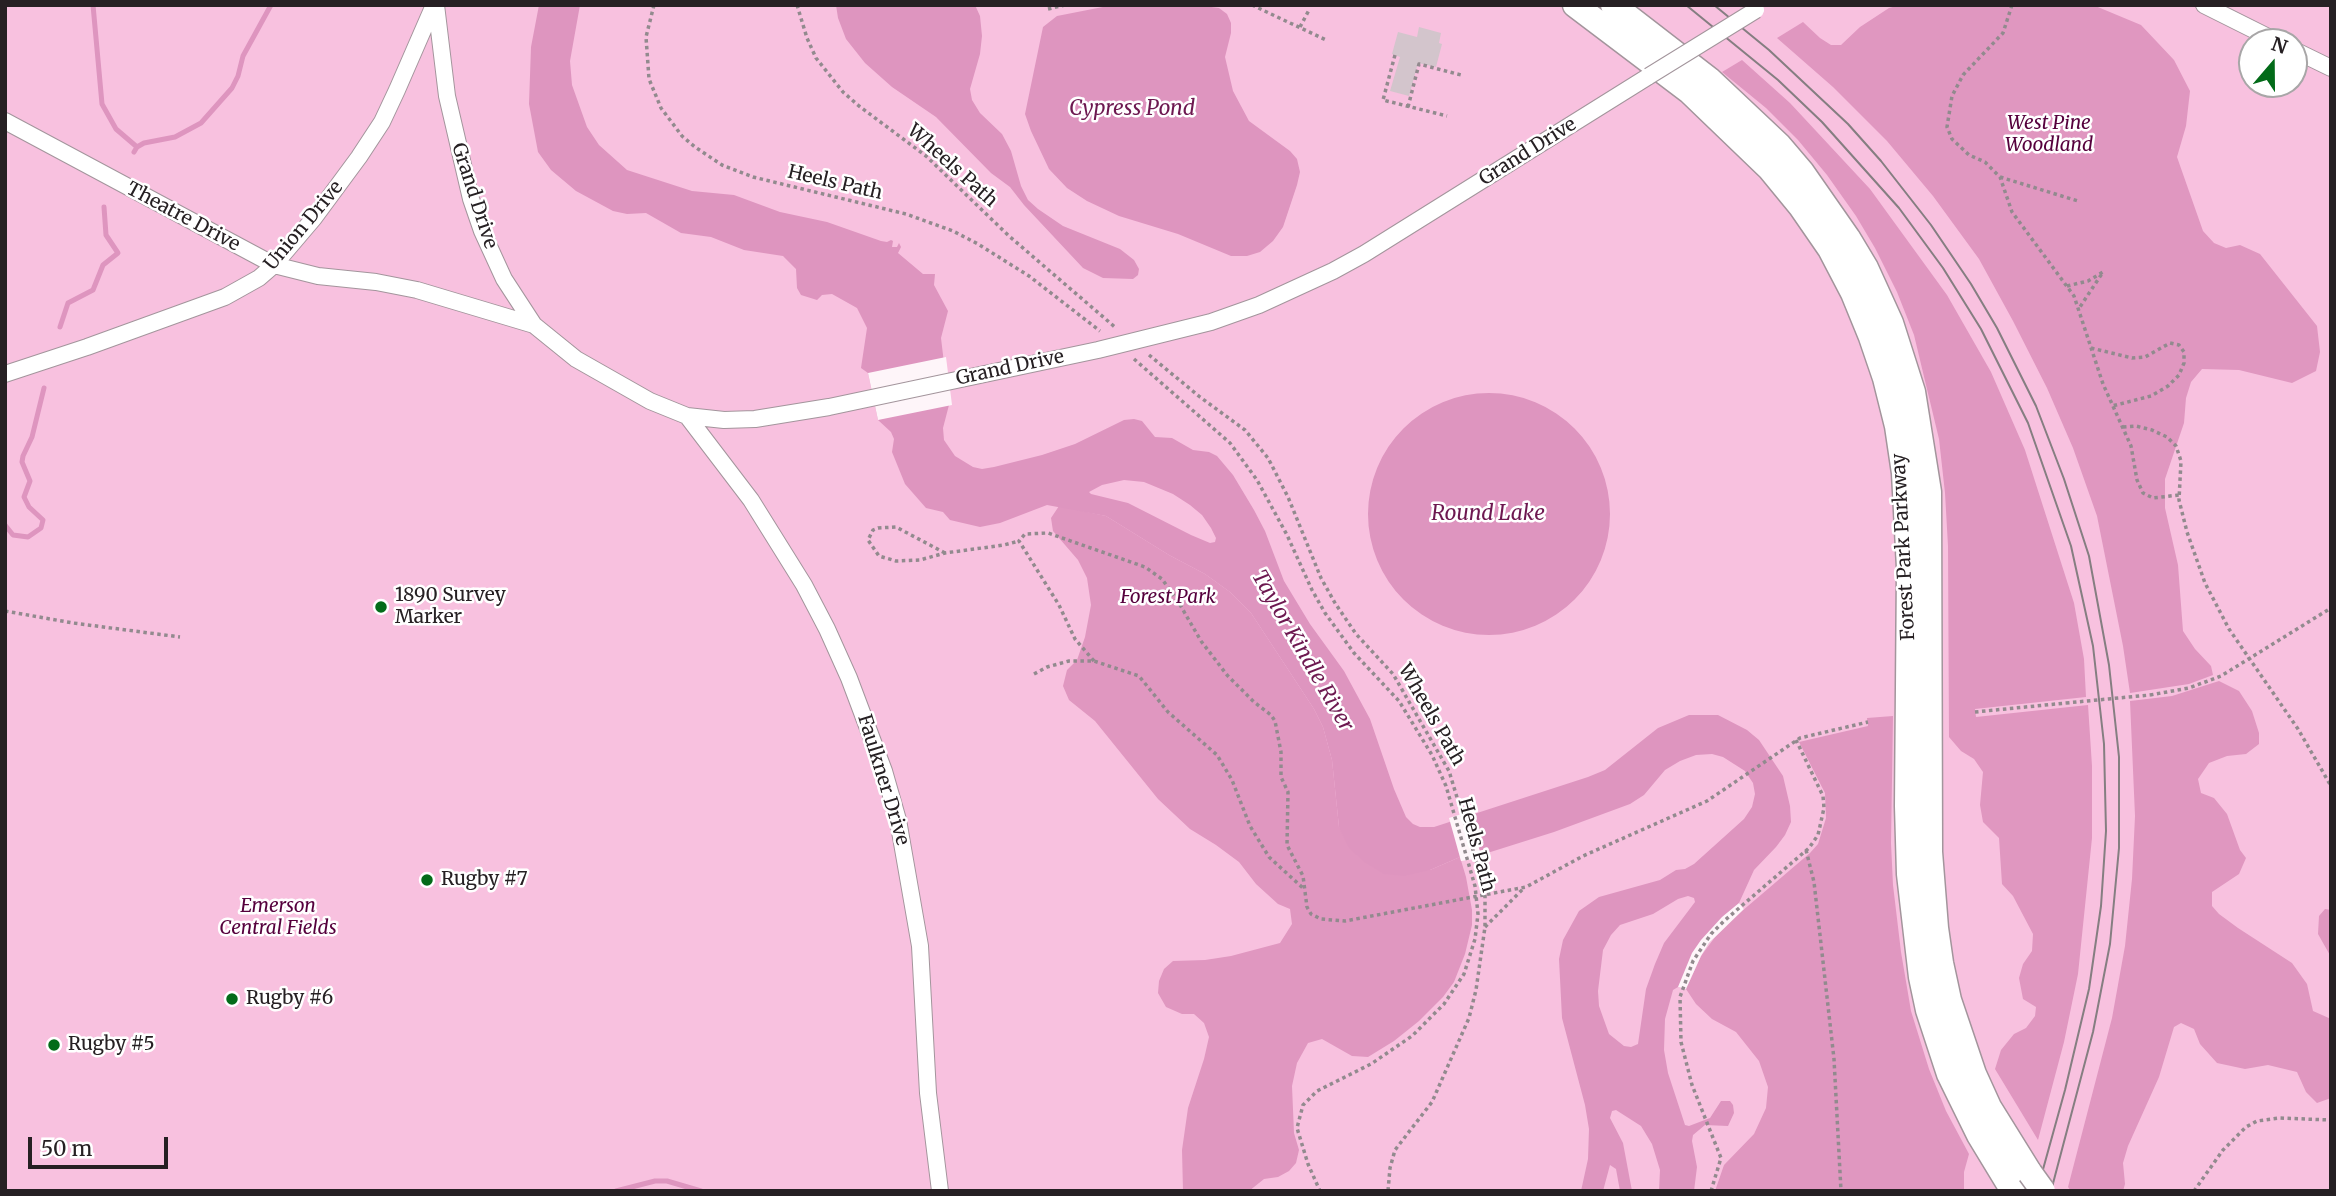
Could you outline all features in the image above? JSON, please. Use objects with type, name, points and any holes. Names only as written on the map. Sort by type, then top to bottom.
[{"type":"main road","name":"Forest Park Parkway","points":[[1575,5],[1690,92],[1769,168],[1801,207],[1830,249],[1853,293],[1871,337],[1897,426],[1904,473],[1909,568],[1909,874],[1921,976],[1937,1042],[1979,1135],[2029,1185]]},
{"type":"main road","name":"Forest Park Parkway","points":[[1613,5],[1710,80],[1779,145],[1802,172],[1848,238],[1866,268],[1891,323],[1913,392],[1929,492],[1930,852],[1933,905],[1941,963],[1949,1000],[1974,1074],[2029,1185]]},
{"type":"street","name":"Union Drive","points":[[5,374],[225,297],[259,278],[274,265],[337,190],[382,122],[435,5]]},
{"type":"street","name":"Grand Drive","points":[[435,5],[447,96],[471,199],[504,278],[534,326],[576,359],[650,401],[687,416],[724,420],[755,419],[873,398],[1153,338],[1259,305],[1363,254],[1761,8]]},
{"type":"street","points":[[2204,5],[2250,28]]},
{"type":"street","points":[[2308,57],[2331,68]]},
{"type":"street","name":"Theatre Drive","points":[[5,121],[274,265],[318,276],[376,282],[417,290],[534,326]]},
{"type":"street","name":"Faulkner Drive","points":[[687,416],[751,500],[804,585],[849,678],[884,771],[903,841],[920,946],[928,1093],[940,1191]]},
{"type":"path","name":"Heels Path","points":[[654,5],[646,37],[649,79],[661,108],[682,136],[695,147],[722,165],[753,177],[906,214],[953,231],[1029,276],[1100,331]]},
{"type":"path","name":"Wheels Path","points":[[797,5],[816,58],[843,92],[859,107],[926,156],[1016,243],[1116,328]]},
{"type":"path","points":[[1048,9],[1065,5]]},
{"type":"path","points":[[1252,5],[1325,40]]},
{"type":"path","points":[[2012,5],[2003,33],[1963,75],[1952,96],[1947,127],[1952,139],[2000,177],[2078,201]]},
{"type":"path","points":[[1300,27],[1309,10]]},
{"type":"path","points":[[1395,55],[1383,100],[1447,116]]},
{"type":"path","points":[[1408,107],[1419,64],[1461,75]]},
{"type":"path","points":[[2000,177],[2012,212],[2074,296],[2112,406],[2131,446],[2137,480],[2143,493],[2153,498],[2179,495]]},
{"type":"path","points":[[2067,286],[2088,281],[2104,272],[2078,310]]},
{"type":"path","points":[[2091,348],[2132,358],[2145,357],[2170,343],[2179,345],[2183,352],[2184,363],[2179,375],[2168,386],[2151,396],[2112,406]]},
{"type":"path","name":"Wheels Path","points":[[1150,356],[1232,419],[1256,442],[1288,497],[1321,578],[1335,603],[1356,634],[1394,674],[1405,691],[1449,771],[1460,802],[1485,895],[1485,927],[1476,990],[1469,1018],[1439,1090],[1426,1112],[1395,1150],[1388,1191]]},
{"type":"path","name":"Heels Path","points":[[1134,359],[1208,423],[1244,461],[1287,535],[1318,601],[1341,637],[1399,701],[1440,771],[1472,875],[1477,927],[1471,957],[1464,974],[1444,1004],[1412,1036],[1352,1074],[1317,1091],[1303,1105],[1297,1128],[1320,1191]]},
{"type":"path","points":[[2123,427],[2136,426],[2152,430],[2176,446],[2181,461],[2179,495],[2187,532],[2205,583],[2229,629],[2298,729],[2331,786]]},
{"type":"path","points":[[945,553],[896,527],[873,530],[868,540],[879,556],[896,561],[1004,545],[1019,541],[1026,534],[1048,533],[1145,568],[1162,579],[1201,641],[1227,675],[1275,721],[1281,751],[1281,777],[1288,792],[1287,845],[1303,876],[1307,907],[1311,914],[1321,919],[1345,921],[1526,887]]},
{"type":"path","points":[[1019,541],[1059,605],[1075,639],[1094,661]]},
{"type":"path","points":[[1975,712],[2150,695],[2189,688],[2249,659],[2331,608]]},
{"type":"path","points":[[5,611],[180,637]]},
{"type":"path","points":[[1034,674],[1069,661],[1094,661],[1139,676],[1168,712],[1217,755],[1232,780],[1250,826],[1269,857],[1305,890]]},
{"type":"path","points":[[1485,927],[1526,887],[1583,856],[1685,812],[1725,790],[1794,741],[1868,722]]},
{"type":"path","points":[[1711,1191],[1721,1158],[1692,1084],[1681,1042],[1679,1011],[1682,988],[1701,947],[1724,921],[1807,850],[1818,835],[1824,808],[1823,796],[1794,741]]},
{"type":"path","points":[[1807,850],[1814,881],[1834,1059],[1841,1191]]},
{"type":"path","points":[[2194,1191],[2223,1150],[2246,1127],[2257,1121],[2279,1118],[2331,1120]]},
{"type":"green space","name":"Forest Park","points":[[5,5],[2331,5],[2331,1191],[5,1191]]},
{"type":"green space","name":"West Pine Woodland","points":[[1900,5],[2093,5],[2141,25],[2174,60],[2190,91],[2186,126],[2177,157],[2203,231],[2214,243],[2226,248],[2240,245],[2260,254],[2317,326],[2320,352],[2316,371],[2292,383],[2239,370],[2202,369],[2191,382],[2186,398],[2184,423],[2165,479],[2165,508],[2178,565],[2183,631],[2211,666],[2213,675],[2189,684],[2130,693],[2097,516],[2073,448],[2047,388],[2013,321],[1979,259],[1933,196],[1887,141],[1833,87],[1777,38],[1803,22],[1831,45],[1841,45],[1860,27],[1889,8]]},
{"type":"green space","points":[[1742,60],[1790,103],[1870,189],[1947,295],[1991,372],[2025,450],[2074,603],[2084,659],[2086,697],[1975,709],[1976,717],[2088,705],[2092,766],[2092,838],[2078,974],[2064,1042],[2038,1140],[1995,1069],[2001,1050],[2014,1034],[2026,1028],[2035,1016],[2036,1007],[2023,999],[2019,978],[2023,964],[2032,951],[2033,934],[2013,896],[2002,884],[1999,838],[1983,822],[1980,805],[1983,772],[1974,759],[1961,751],[1949,737],[1948,546],[1945,493],[1939,439],[1914,335],[1875,248],[1827,175],[1798,140],[1766,108],[1722,72]]},
{"type":"green space","points":[[1059,506],[1106,516],[1205,574],[1230,592],[1251,613],[1323,727],[1332,760],[1339,827],[1430,870],[1460,857],[1466,877],[1472,925],[1454,982],[1419,1021],[1368,1057],[1352,1056],[1322,1039],[1308,1043],[1297,1063],[1292,1086],[1294,1133],[1299,1150],[1296,1163],[1289,1171],[1278,1177],[1264,1179],[1249,1191],[1183,1191],[1182,1150],[1188,1108],[1209,1037],[1204,1023],[1194,1014],[1182,1014],[1166,1007],[1158,993],[1159,981],[1164,969],[1173,961],[1231,956],[1280,943],[1292,924],[1290,909],[1278,904],[1256,884],[1239,862],[1190,829],[1158,799],[1095,721],[1069,700],[1063,686],[1067,670],[1077,660],[1085,637],[1091,605],[1087,578],[1078,560],[1053,531],[1051,518]]},
{"type":"green space","points":[[2219,681],[2239,691],[2252,711],[2259,733],[2259,744],[2246,754],[2227,756],[2209,763],[2198,779],[2201,793],[2214,798],[2227,814],[2240,850],[2246,858],[2239,874],[2212,892],[2212,906],[2238,928],[2292,963],[2307,984],[2313,1011],[2331,1019],[2331,1098],[2317,1103],[2306,1092],[2297,1072],[2268,1065],[2245,1069],[2217,1063],[2200,1044],[2194,1029],[2181,1023],[2174,1027],[2159,1077],[2128,1146],[2123,1163],[2123,1191],[2071,1191],[2068,1187],[2112,1018],[2125,946],[2135,816],[2130,701],[2172,696]]},
{"type":"green space","points":[[1893,716],[1891,843],[1901,952],[1911,1011],[1929,1069],[1946,1111],[1969,1154],[1964,1172],[1964,1191],[1715,1191],[1724,1165],[1754,1134],[1766,1108],[1768,1087],[1759,1061],[1736,1032],[1712,1019],[1696,1004],[1686,989],[1701,956],[1721,929],[1818,844],[1826,818],[1825,793],[1799,742],[1868,726],[1867,718]]},
{"type":"green space","points":[[2325,909],[2331,910],[2331,957],[2318,934],[2319,916]]},
{"type":"water","name":"Taylor Kindle River","points":[[539,5],[580,5],[570,61],[572,85],[587,127],[599,145],[627,170],[692,191],[734,195],[780,212],[827,222],[881,241],[891,240],[892,247],[897,247],[899,243],[901,247],[898,253],[923,274],[935,274],[934,285],[948,311],[941,338],[949,405],[943,428],[944,440],[955,456],[973,467],[994,467],[1042,455],[1075,444],[1124,420],[1134,419],[1142,421],[1155,437],[1172,438],[1193,450],[1217,456],[1233,475],[1254,510],[1284,581],[1310,624],[1344,671],[1370,719],[1394,789],[1406,817],[1413,824],[1434,827],[1588,777],[1605,770],[1658,728],[1689,715],[1718,715],[1747,730],[1759,740],[1783,776],[1791,822],[1776,847],[1754,870],[1739,903],[1744,909],[1709,943],[1686,989],[1678,987],[1673,990],[1665,1019],[1664,1050],[1668,1073],[1685,1125],[1710,1118],[1721,1101],[1730,1101],[1733,1105],[1734,1113],[1728,1126],[1705,1125],[1693,1135],[1697,1167],[1694,1191],[1659,1191],[1660,1170],[1652,1144],[1641,1126],[1616,1110],[1612,1111],[1610,1118],[1623,1143],[1632,1191],[1620,1191],[1616,1169],[1610,1165],[1603,1191],[1581,1191],[1588,1159],[1589,1129],[1562,1018],[1559,959],[1563,940],[1579,911],[1599,897],[1660,880],[1676,870],[1694,864],[1744,819],[1752,807],[1755,794],[1753,783],[1745,771],[1723,757],[1712,754],[1696,755],[1665,770],[1644,795],[1630,804],[1481,855],[1460,857],[1430,870],[1404,876],[1384,874],[1349,848],[1339,827],[1332,760],[1323,727],[1251,613],[1230,592],[1205,574],[1106,516],[1047,505],[1000,523],[980,527],[950,520],[943,512],[926,508],[905,484],[892,452],[894,439],[891,432],[878,420],[868,373],[861,368],[867,328],[857,308],[832,294],[822,295],[817,300],[801,295],[797,288],[796,269],[783,256],[744,250],[711,237],[681,233],[646,213],[627,214],[613,211],[576,191],[551,170],[538,152],[529,104],[531,47]],"holes":[[[1124,480],[1144,482],[1173,494],[1190,505],[1202,515],[1211,528],[1215,542],[1210,543],[1191,535],[1128,503],[1089,492],[1102,485]],[[1688,896],[1694,898],[1695,902],[1664,943],[1646,989],[1638,1044],[1624,1046],[1609,1034],[1599,1006],[1603,950],[1620,925],[1653,914]]]},
{"type":"water","points":[[836,5],[975,5],[980,16],[982,36],[970,89],[972,100],[980,113],[1002,134],[1011,151],[1028,200],[1063,226],[1120,249],[1134,260],[1139,269],[1138,275],[1133,279],[1103,278],[1083,268],[1010,187],[991,173],[936,117],[892,87],[865,63],[846,39]]},
{"type":"water","name":"Cypress Pond","points":[[1113,5],[1196,5],[1219,8],[1227,14],[1231,33],[1225,57],[1233,91],[1249,121],[1290,151],[1297,159],[1300,172],[1283,227],[1273,241],[1260,252],[1247,256],[1231,256],[1178,234],[1119,216],[1067,188],[1049,169],[1025,114],[1043,27],[1057,16]]},
{"type":"water","name":"Round Lake","points":[[1489,393],[1513,395],[1535,402],[1556,413],[1575,428],[1590,447],[1601,468],[1608,490],[1608,538],[1601,560],[1590,581],[1575,600],[1556,615],[1535,626],[1513,633],[1489,635],[1465,633],[1443,626],[1422,615],[1403,600],[1388,581],[1377,560],[1370,538],[1368,514],[1370,490],[1377,468],[1388,447],[1403,428],[1422,413],[1443,402],[1465,395]]},
{"type":"pier","points":[[946,357],[952,405],[878,420],[868,373]]},
{"type":"pier","points":[[1468,812],[1482,858],[1461,861],[1449,818]]},
{"type":"pier","points":[[1739,903],[1744,909],[1709,943],[1686,989],[1678,987],[1692,953],[1701,940]]},
{"type":"building","points":[[1419,27],[1441,33],[1439,43],[1442,44],[1436,67],[1418,63],[1409,96],[1390,91],[1400,57],[1392,54],[1398,32],[1417,37]]},
{"type":"waterway","points":[[93,5],[102,104],[116,129],[137,147]]},
{"type":"waterway","points":[[134,152],[144,143],[175,137],[201,123],[232,88],[243,56],[271,5]]},
{"type":"waterway","points":[[60,327],[68,303],[93,290],[103,265],[118,253],[106,235],[104,207]]},
{"type":"waterway","points":[[5,525],[13,535],[28,537],[41,528],[43,520],[29,507],[24,497],[30,481],[22,462],[32,437],[44,388]]},
{"type":"waterway","points":[[616,1191],[655,1181],[667,1181],[701,1191]]},
{"type":"tram line","points":[[1686,5],[1778,80],[1822,122],[1899,208],[1943,268],[1981,329],[2028,423],[2071,546],[2093,646],[2104,744],[2106,831],[2101,906],[2089,989],[2037,1191]]},
{"type":"tram line","points":[[1714,5],[1769,50],[1848,124],[1931,225],[1997,328],[2036,406],[2089,556],[2109,665],[2119,757],[2119,848],[2110,944],[2093,1032],[2051,1191]]},
{"type":"place","name":"1890 Survey Marker","points":[[381,607]]},
{"type":"place","name":"Rugby #7","points":[[427,880]]},
{"type":"place","name":"Rugby #6","points":[[232,999]]},
{"type":"place","name":"Rugby #5","points":[[54,1045]]},
{"type":"park label","name":"Emerson Central Fields","points":[[278,918]]}]
